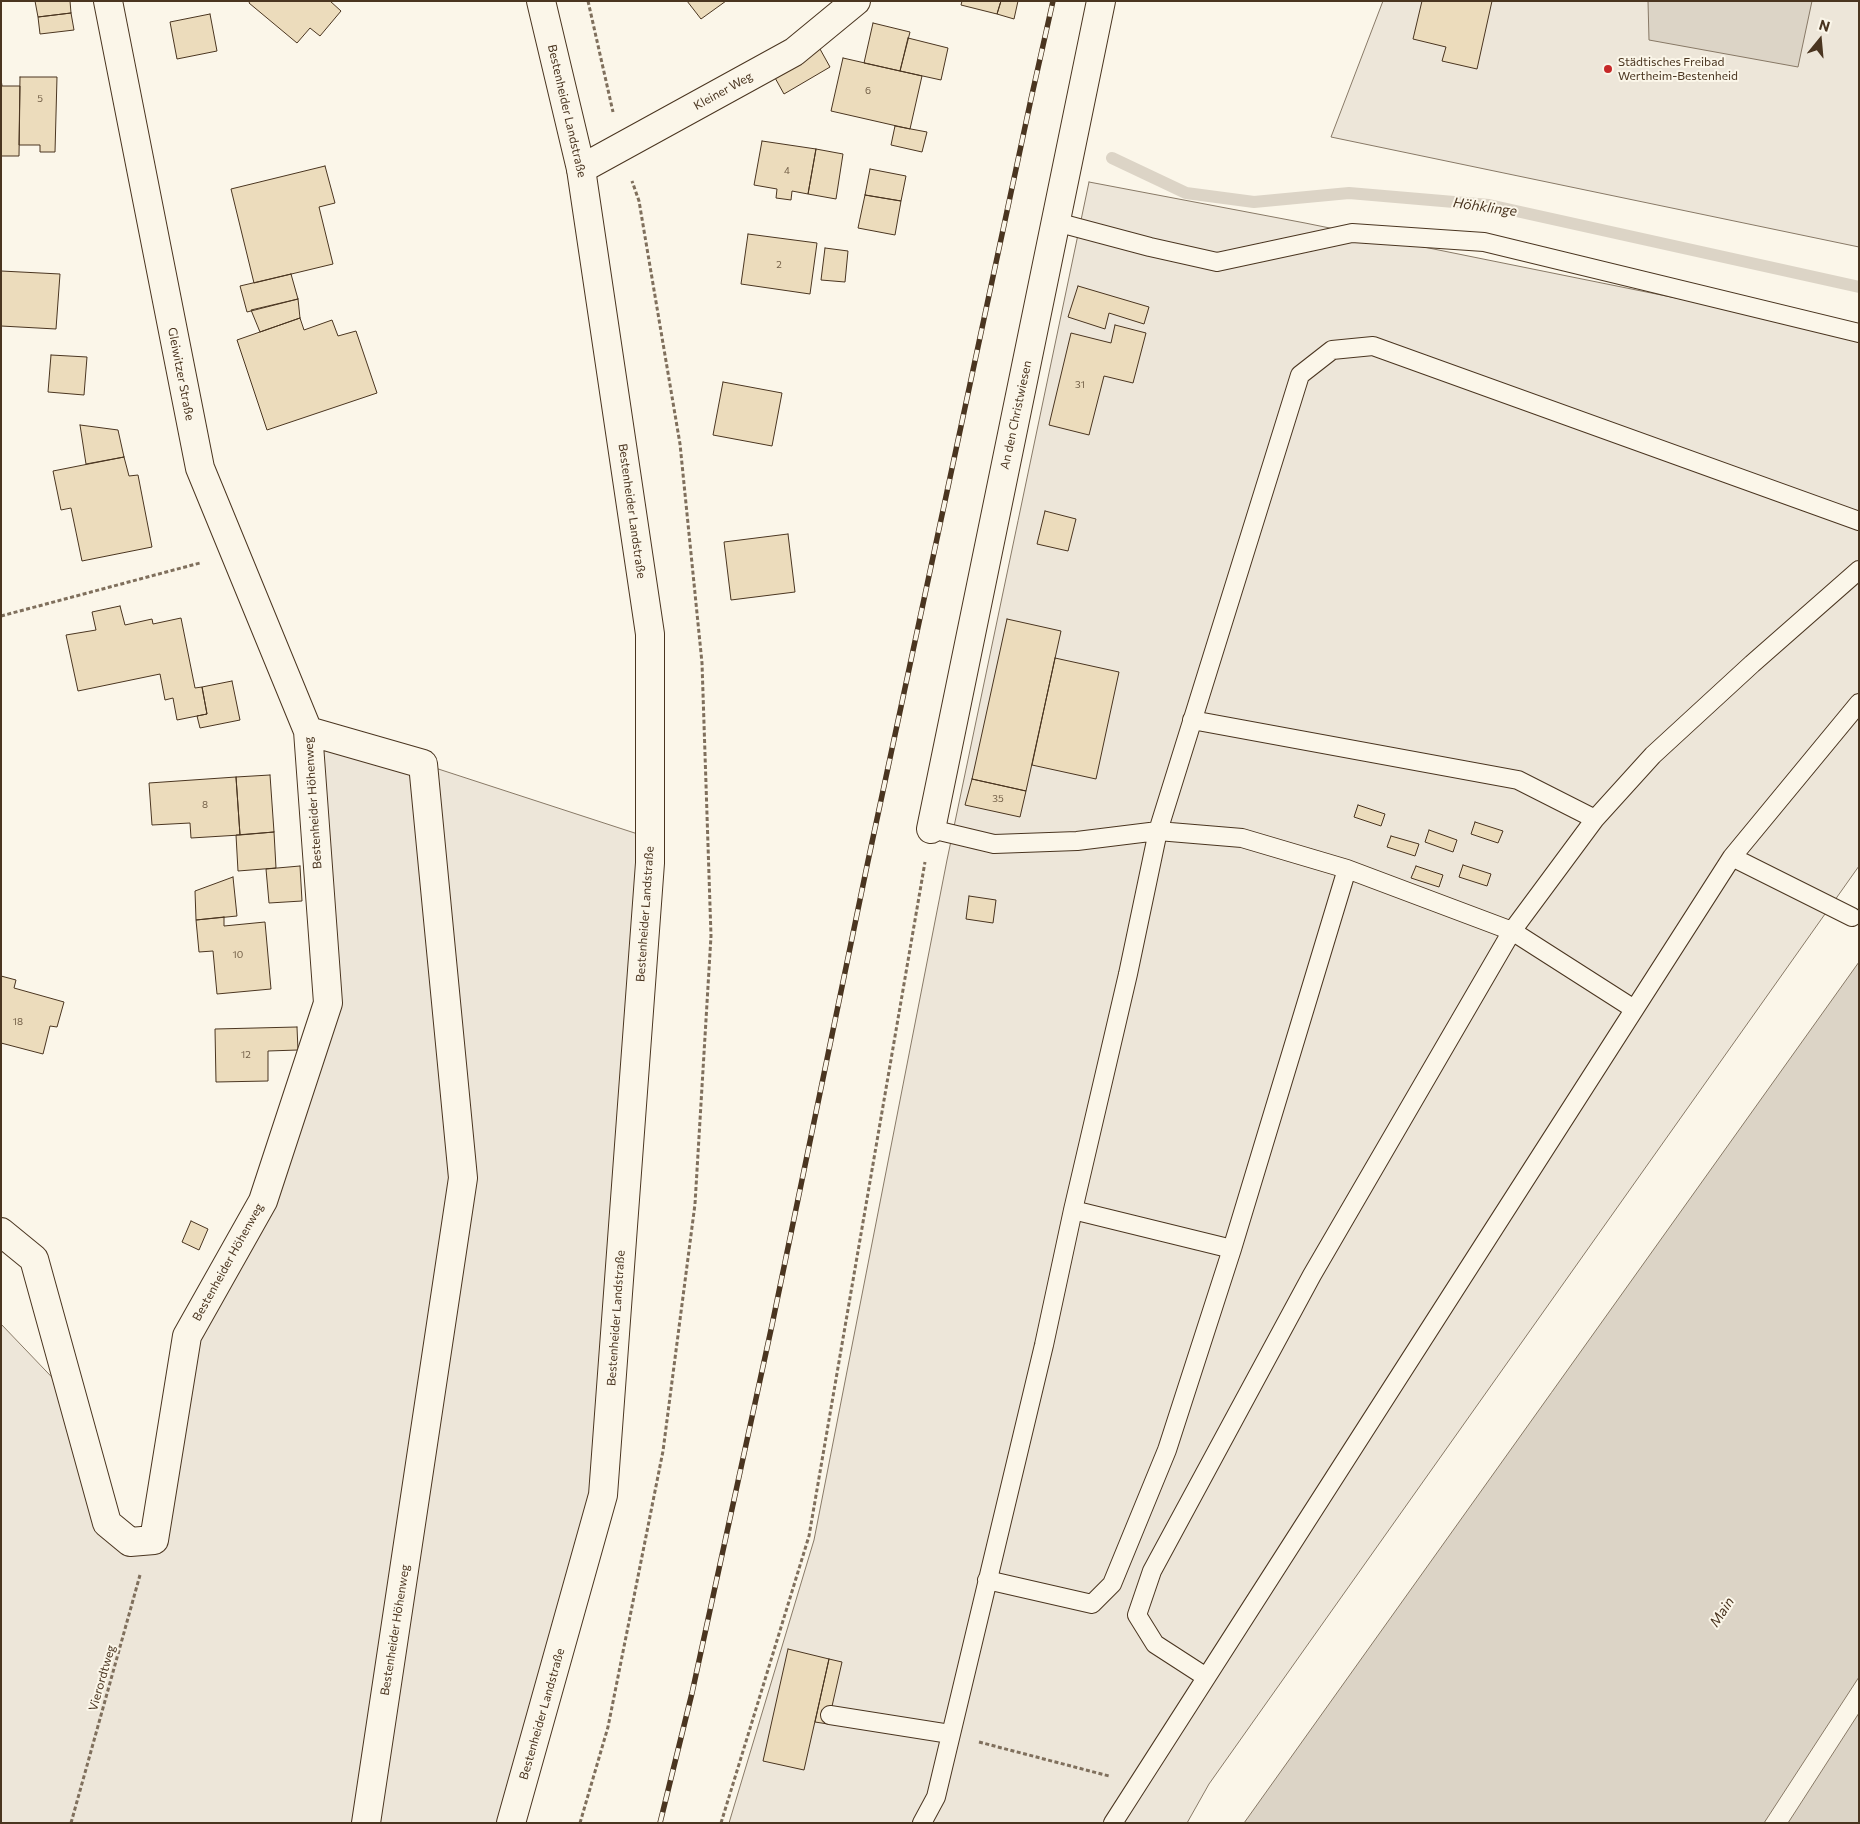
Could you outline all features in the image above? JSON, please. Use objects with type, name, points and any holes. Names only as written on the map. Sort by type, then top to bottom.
[{"type":"street","name":"Gleiwitzer Straße","points":[[108,1],[200,468],[308,731]]},
{"type":"street","name":"Bestenheider Landstraße","points":[[511,1823],[603,1495],[650,863],[650,634],[582,168],[541,1]]},
{"type":"street","name":"Kleiner Weg","points":[[582,168],[794,52],[856,1]]},
{"type":"street","name":"An den Christwiesen","points":[[931,829],[1101,1]]},
{"type":"street","name":"Bestenheider Höhenweg","points":[[154,1540],[187,1336],[263,1201],[328,1003],[308,731],[423,764],[463,1178],[366,1823]]},
{"type":"street","points":[[1,1232],[34,1259],[107,1523],[130,1542],[154,1540]]},
{"type":"lane","points":[[1056,222],[1150,247],[1217,262],[1352,232],[1484,242],[1859,333]]},
{"type":"lane","points":[[922,1823],[936,1797],[1044,1345],[1073,1210],[1128,974],[1158,831],[1300,375],[1332,350],[1373,346],[1859,521]]},
{"type":"lane","points":[[1206,1678],[1155,1644],[1137,1615],[1152,1571],[1312,1276],[1512,931],[1595,819],[1654,755],[1752,664],[1859,570]]},
{"type":"lane","points":[[1113,1823],[1732,857],[1859,703]]},
{"type":"lane","points":[[1192,720],[1518,780],[1595,819]]},
{"type":"lane","points":[[931,829],[994,844],[1077,841],[1158,831],[1242,838],[1347,869],[1512,931],[1634,1009]]},
{"type":"lane","points":[[1732,857],[1852,916]]},
{"type":"lane","points":[[987,1580],[1092,1604],[1112,1584],[1167,1450],[1232,1249],[1347,869]]},
{"type":"lane","points":[[1073,1210],[1232,1249]]},
{"type":"lane","points":[[830,1715],[950,1734]]},
{"type":"path","points":[[588,1],[621,146]]},
{"type":"path","points":[[1,616],[235,554]]},
{"type":"path","points":[[721,1823],[808,1536],[931,829]]},
{"type":"path","name":"Vierordtweg","points":[[71,1823],[141,1571],[154,1540]]},
{"type":"path","points":[[950,1734],[1138,1784]]},
{"type":"shaded area","name":"Städtisches Freibad Wertheim-Bestenheid","points":[[1383,1],[1859,1],[1859,247],[1331,137]]},
{"type":"shaded area","points":[[1089,182],[1305,223],[1859,335],[1859,866],[1209,1784],[1187,1823],[729,1823],[814,1540],[947,860]]},
{"type":"shaded area","points":[[308,731],[423,764],[650,838],[603,1495],[511,1823],[1,1823],[1,1324],[68,1394],[107,1518],[151,1538],[179,1340],[261,1206],[328,1003]]},
{"type":"water","points":[[1648,1],[1812,1],[1798,67],[1649,40]]},
{"type":"water","name":"Main","points":[[1859,962],[1859,1677],[1764,1823],[1244,1823]]},
{"type":"water","points":[[1859,1713],[1859,1823],[1788,1823]]},
{"type":"building","points":[[35,1],[70,1],[71,13],[38,17]]},
{"type":"building","points":[[250,1],[330,1],[341,11],[320,36],[310,28],[297,43],[249,3]]},
{"type":"building","points":[[687,1],[726,1],[701,19]]},
{"type":"building","points":[[962,1],[1001,1],[997,14],[961,5]]},
{"type":"building","points":[[1001,1],[1018,1],[1014,19],[997,14]]},
{"type":"building","points":[[1422,1],[1492,1],[1477,69],[1442,61],[1446,47],[1413,39]]},
{"type":"building","points":[[71,13],[74,30],[40,34],[38,17]]},
{"type":"building","points":[[210,14],[217,51],[177,59],[170,22]]},
{"type":"building","points":[[873,23],[910,32],[900,71],[864,63]]},
{"type":"building","points":[[908,38],[948,48],[941,80],[900,71]]},
{"type":"building","points":[[820,49],[830,67],[784,94],[774,76]]},
{"type":"building","points":[[843,58],[922,76],[910,129],[831,111]]},
{"type":"building","points":[[20,77],[57,77],[55,152],[40,152],[40,145],[19,145]]},
{"type":"building","points":[[1,79],[2,86],[20,86],[19,156],[1,156]]},
{"type":"building","points":[[895,126],[927,132],[922,152],[891,145]]},
{"type":"building","points":[[762,141],[816,149],[808,194],[792,191],[791,200],[776,198],[777,189],[754,185]]},
{"type":"building","points":[[816,149],[843,154],[836,199],[808,194]]},
{"type":"building","points":[[325,166],[335,203],[319,207],[333,264],[254,283],[231,189]]},
{"type":"building","points":[[870,169],[906,176],[901,201],[865,195]]},
{"type":"building","points":[[865,195],[901,201],[895,235],[858,228]]},
{"type":"building","points":[[748,234],[817,243],[810,294],[741,284]]},
{"type":"building","points":[[825,248],[848,251],[845,282],[821,280]]},
{"type":"building","points":[[1,271],[60,274],[56,329],[1,326]]},
{"type":"building","points":[[291,274],[298,299],[247,312],[240,286]]},
{"type":"building","points":[[1078,286],[1149,307],[1144,324],[1109,313],[1105,329],[1068,317]]},
{"type":"building","points":[[298,299],[300,318],[260,332],[251,310]]},
{"type":"building","points":[[300,318],[304,330],[332,320],[338,336],[356,331],[377,393],[267,430],[237,340]]},
{"type":"building","points":[[1115,325],[1146,333],[1133,383],[1104,376],[1089,435],[1049,425],[1071,333],[1111,343]]},
{"type":"building","points":[[51,355],[87,357],[84,395],[48,392]]},
{"type":"building","points":[[723,382],[782,393],[772,446],[713,435]]},
{"type":"building","points":[[80,425],[118,430],[124,457],[86,464]]},
{"type":"building","points":[[124,457],[129,476],[138,475],[152,547],[82,561],[71,508],[61,510],[53,471]]},
{"type":"building","points":[[1045,511],[1076,519],[1068,551],[1037,544]]},
{"type":"building","points":[[788,534],[795,592],[731,600],[724,542]]},
{"type":"building","points":[[120,606],[125,625],[152,619],[153,624],[181,618],[195,688],[202,687],[207,714],[177,720],[173,698],[165,700],[160,674],[78,691],[66,635],[96,630],[92,612]]},
{"type":"building","points":[[1007,619],[1061,631],[1026,791],[972,779]]},
{"type":"building","points":[[1055,658],[1119,672],[1096,779],[1032,765]]},
{"type":"building","points":[[232,681],[240,720],[200,728],[197,716],[207,714],[202,687]]},
{"type":"building","points":[[270,775],[274,832],[240,835],[236,777]]},
{"type":"building","points":[[236,777],[240,835],[191,838],[190,823],[152,825],[149,783]]},
{"type":"building","points":[[972,779],[1026,791],[1020,817],[965,805]]},
{"type":"building","points":[[1358,805],[1385,814],[1381,826],[1354,817]]},
{"type":"building","points":[[1475,822],[1503,831],[1498,843],[1471,834]]},
{"type":"building","points":[[1429,830],[1457,840],[1453,852],[1425,842]]},
{"type":"building","points":[[274,832],[276,868],[238,871],[236,835]]},
{"type":"building","points":[[1391,836],[1419,844],[1415,856],[1387,847]]},
{"type":"building","points":[[1463,865],[1491,874],[1487,886],[1459,877]]},
{"type":"building","points":[[300,866],[302,901],[269,903],[266,869]]},
{"type":"building","points":[[1416,866],[1443,875],[1439,887],[1411,878]]},
{"type":"building","points":[[233,877],[237,916],[196,920],[195,891]]},
{"type":"building","points":[[969,896],[996,900],[993,923],[966,919]]},
{"type":"building","points":[[224,917],[224,926],[265,922],[271,989],[217,994],[213,951],[199,952],[196,920]]},
{"type":"building","points":[[1,976],[16,980],[14,988],[64,1002],[57,1027],[50,1026],[43,1054],[1,1043]]},
{"type":"building","points":[[297,1027],[298,1050],[268,1051],[268,1081],[216,1082],[215,1029]]},
{"type":"building","points":[[191,1221],[208,1229],[199,1250],[182,1242]]},
{"type":"building","points":[[788,1649],[829,1659],[804,1770],[763,1761]]},
{"type":"building","points":[[829,1659],[842,1662],[828,1724],[815,1722]]},
{"type":"waterway","name":"Höhklinge","points":[[1112,158],[1186,193],[1254,202],[1349,193],[1489,205],[1859,287]]},
{"type":"railway","points":[[660,1823],[692,1693],[772,1325],[868,861],[1053,1]]},
{"type":"place","name":"Städtisches Freibad Wertheim-Bestenheid","points":[[1608,69]]}]
